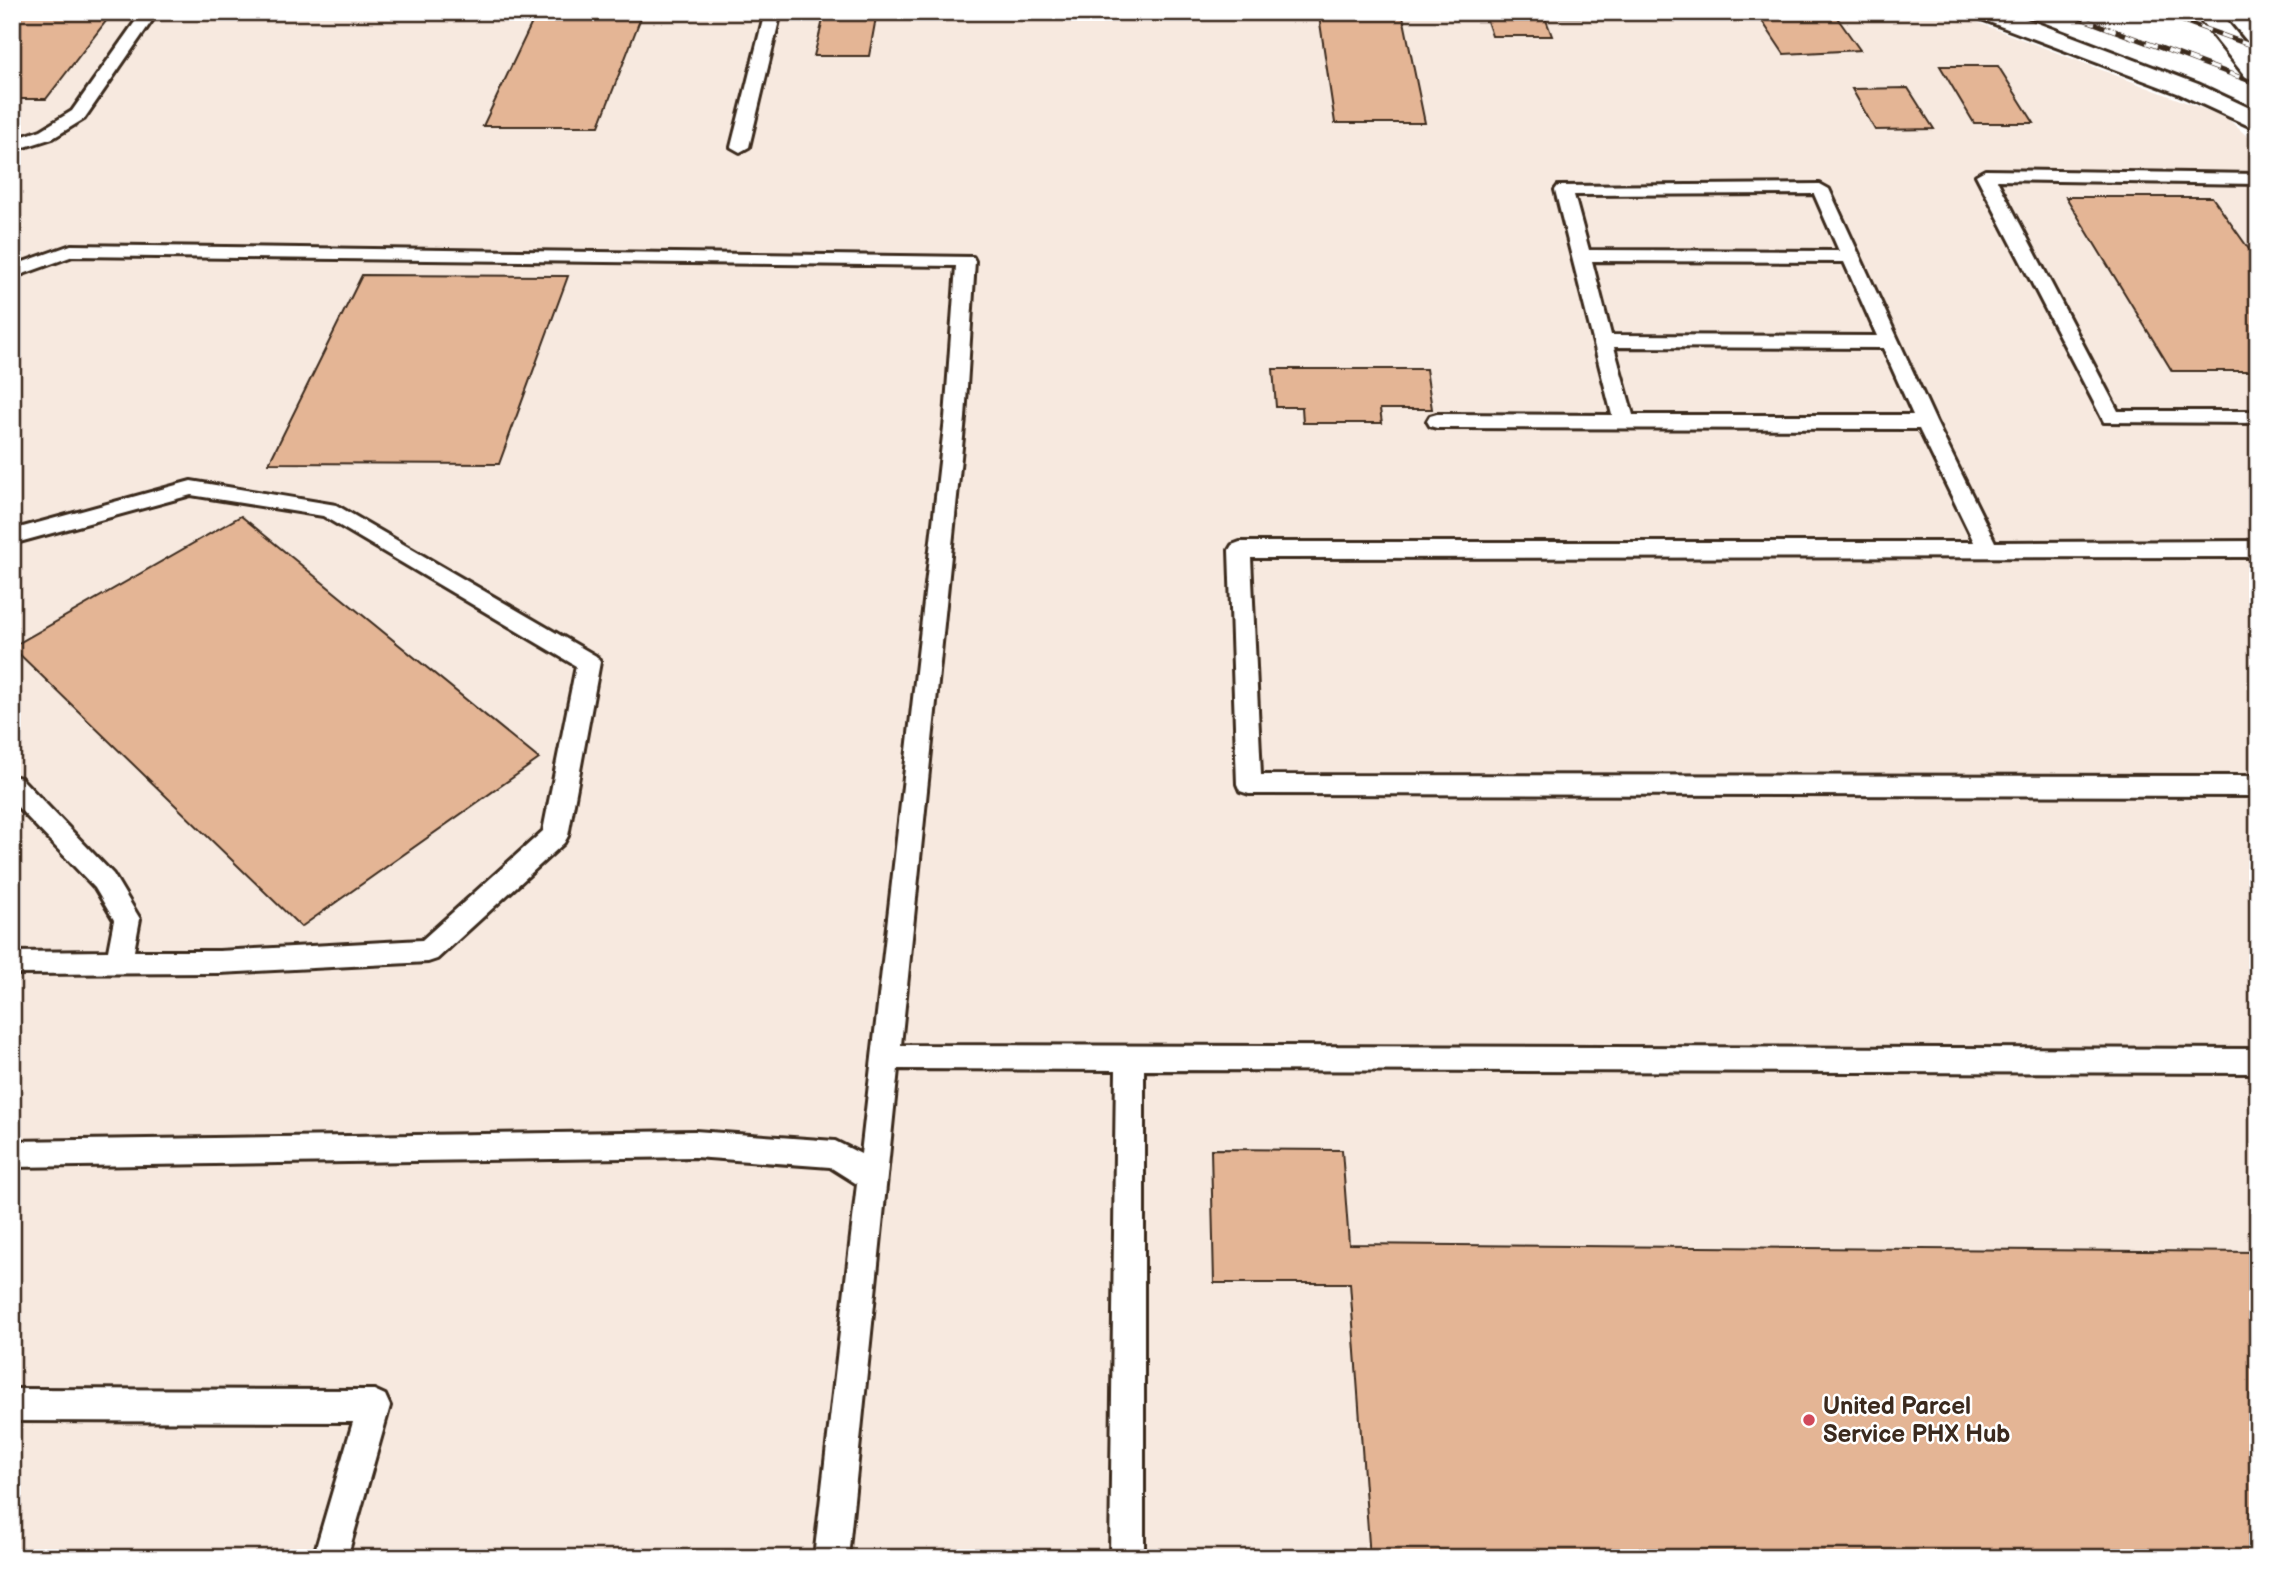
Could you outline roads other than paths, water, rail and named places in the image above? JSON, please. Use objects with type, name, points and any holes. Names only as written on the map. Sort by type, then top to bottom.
[{"type":"street","points":[[1985,12],[2189,89],[2258,122]]},
{"type":"street","points":[[2206,12],[2258,76]]},
{"type":"lane","points":[[12,146],[47,134],[78,116],[150,12]]},
{"type":"lane","points":[[740,147],[773,12]]},
{"type":"lane","points":[[2258,194],[2252,179],[1986,175],[2111,417],[2258,417]]},
{"type":"lane","points":[[1624,421],[1564,190],[1820,189],[1926,422],[1988,549]]},
{"type":"lane","points":[[12,272],[71,250],[966,261],[955,418],[831,1558]]},
{"type":"lane","points":[[1581,255],[1851,257]]},
{"type":"lane","points":[[1603,341],[1889,342]]},
{"type":"lane","points":[[1437,421],[1926,422]]},
{"type":"lane","points":[[12,537],[191,488],[328,510],[588,662],[555,836],[428,951],[219,962],[12,962]]},
{"type":"lane","points":[[2258,549],[1240,550],[1249,784],[2258,786]]},
{"type":"lane","points":[[12,785],[104,881],[127,919],[119,962]]},
{"type":"lane","points":[[886,1057],[2258,1060]]},
{"type":"lane","points":[[1127,1558],[1130,1058]]},
{"type":"lane","points":[[12,1154],[695,1144],[835,1154],[872,1177]]},
{"type":"lane","points":[[12,1405],[374,1406],[330,1558]]},
{"type":"railway","points":[[2064,12],[2258,84]]},
{"type":"railway","points":[[2158,12],[2258,48]]},
{"type":"place","name":"United Parcel Service PHX Hub","points":[[1809,1420]]}]
